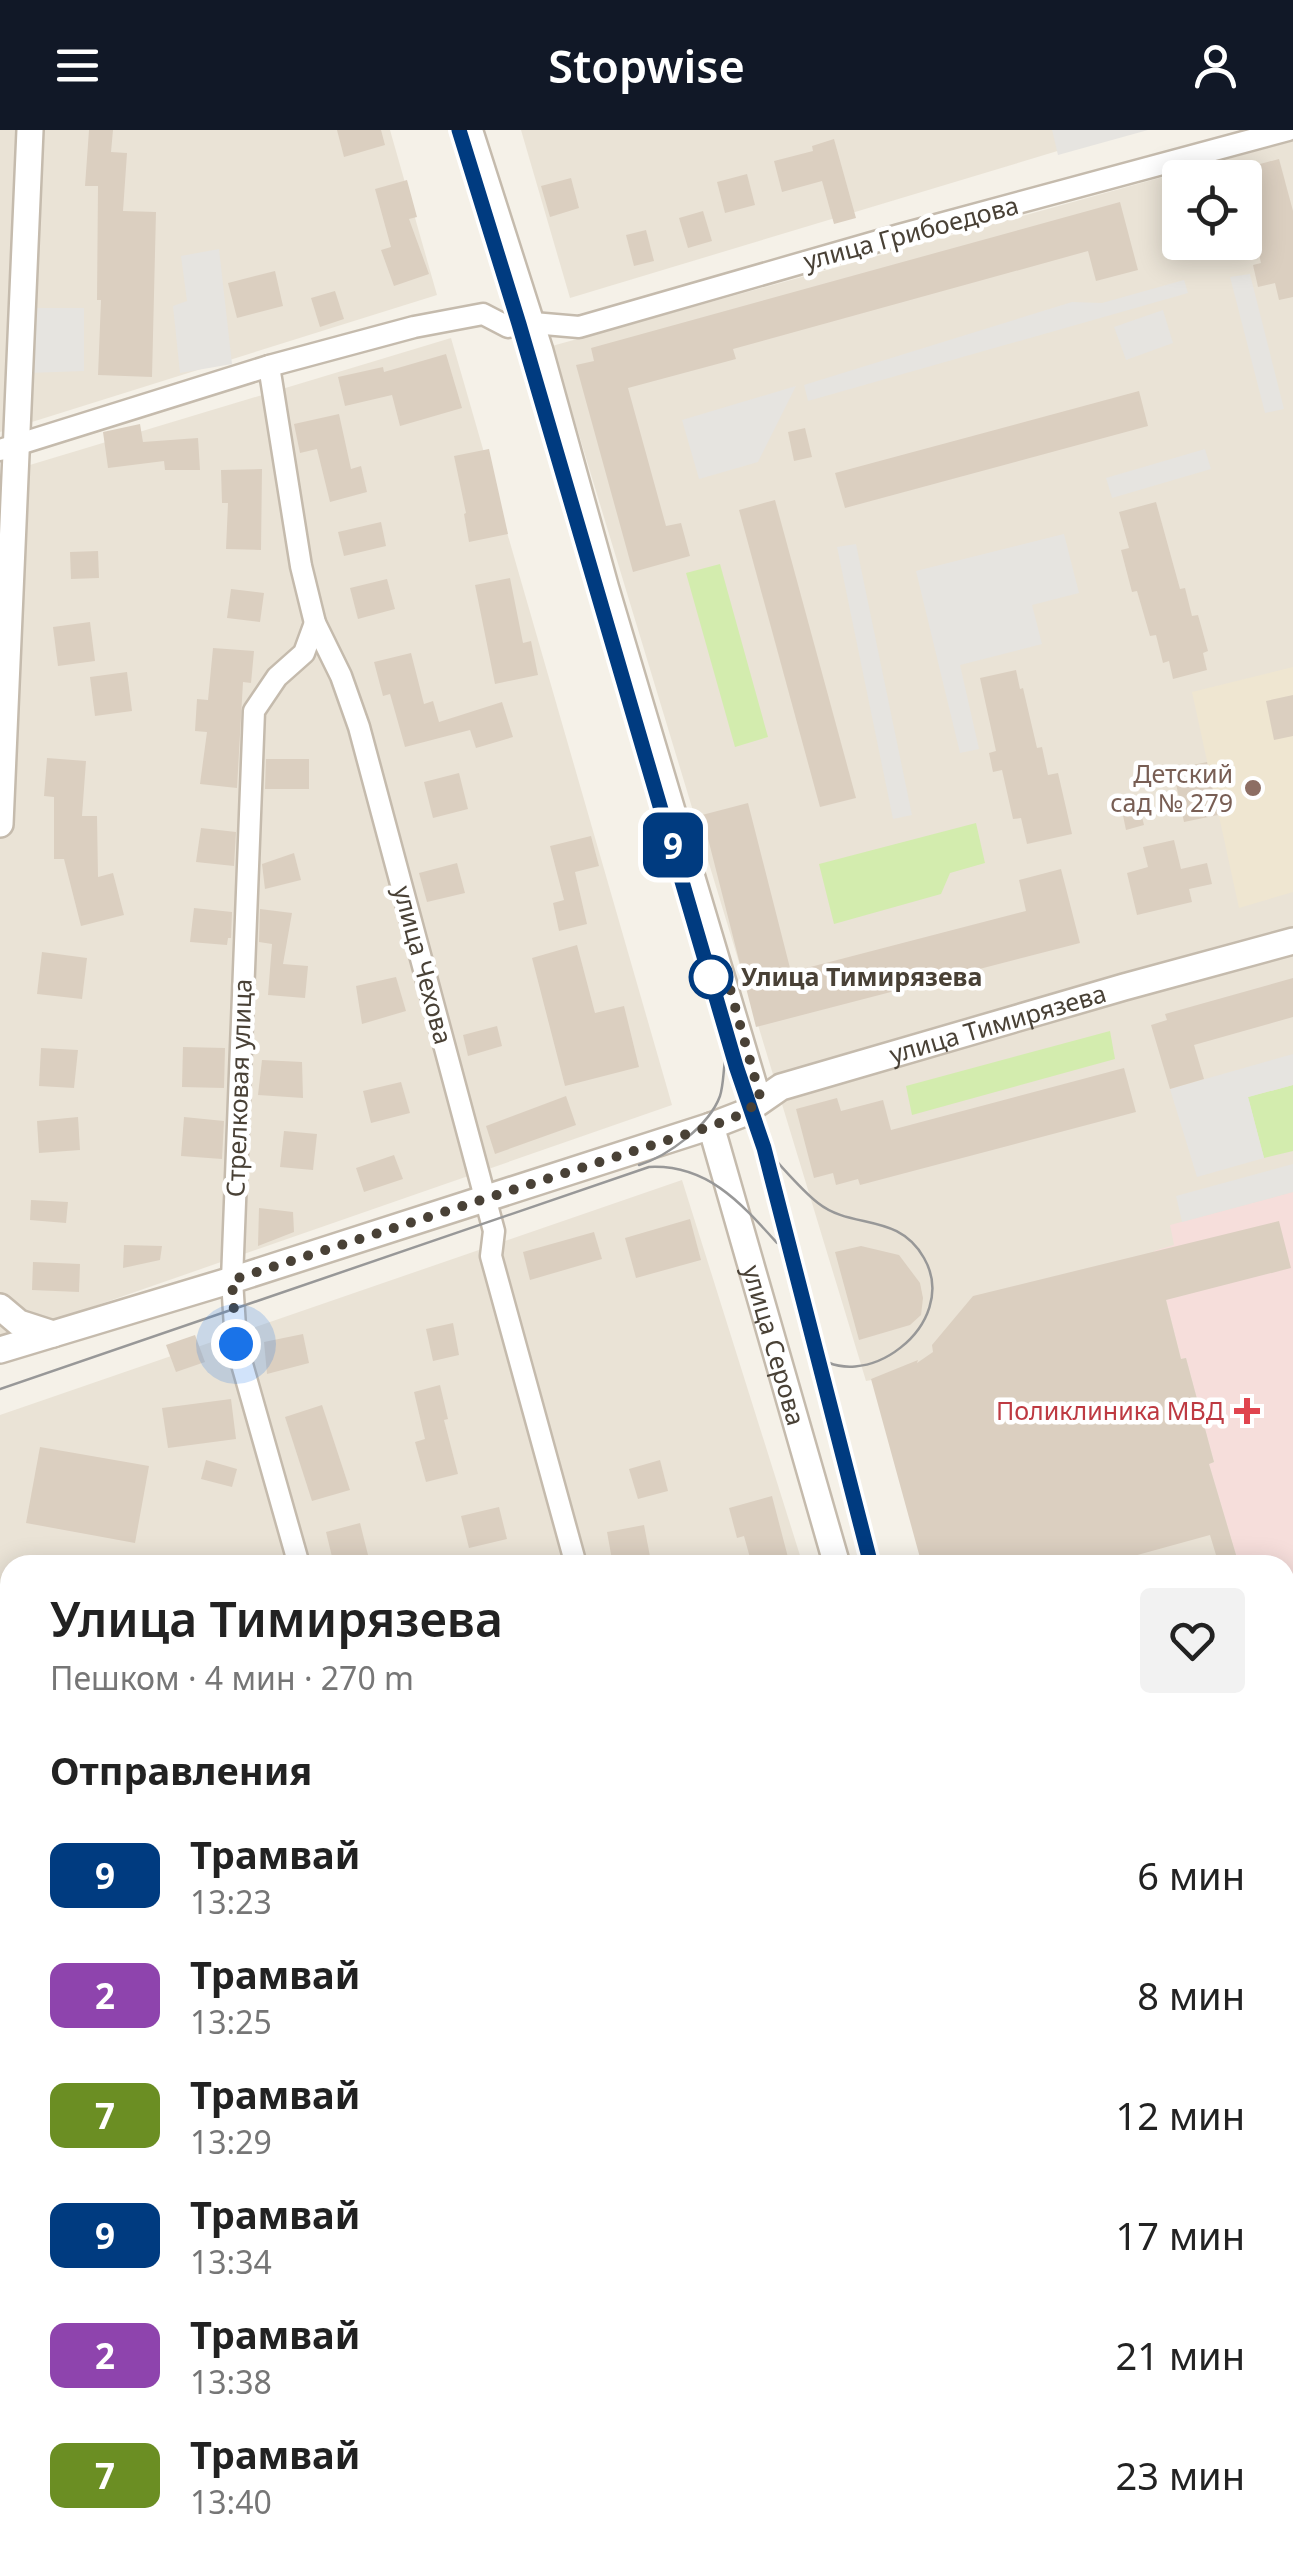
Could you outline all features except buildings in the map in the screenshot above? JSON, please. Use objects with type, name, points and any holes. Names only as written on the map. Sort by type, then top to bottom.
[{"type":"street","points":[[0,824],[8,447],[22,367],[30,130]]},
{"type":"street","points":[[472,130],[533,323],[761,1100]]},
{"type":"street","name":"улица Грибоедова","points":[[269,366],[414,327],[483,314],[508,327],[533,323],[579,326],[899,234],[1287,130]]},
{"type":"street","points":[[8,447],[269,366]]},
{"type":"street","name":"улица Чехова","points":[[269,366],[301,566],[315,623],[359,727],[494,1231],[491,1256],[573,1555]]},
{"type":"street","name":"Стрелковая улица","points":[[296,1555],[236,1344],[232,1280],[254,712],[278,677],[304,653],[315,623]]},
{"type":"street","name":"улица Тимирязева","points":[[0,1350],[712,1126],[742,1114],[781,1087],[1124,986],[1293,941]]},
{"type":"street","name":"улица Серова","points":[[712,1126],[833,1555]]},
{"type":"street","points":[[0,1307],[19,1323],[53,1334]]},
{"type":"shaded area","points":[[0,130],[390,130],[437,295],[0,432]]},
{"type":"shaded area","points":[[521,130],[1127,130],[570,298]]},
{"type":"shaded area","points":[[1052,130],[1148,130],[1058,155]]},
{"type":"shaded area","points":[[1293,141],[1293,1555],[923,1555],[872,1380],[866,1381],[552,346],[1162,177],[1162,260],[1262,260],[1262,160],[1224,160]]},
{"type":"shaded area","points":[[219,249],[232,364],[180,373],[173,306],[187,301],[181,256]]},
{"type":"shaded area","points":[[1250,274],[1284,409],[1265,413],[1230,277]]},
{"type":"shaded area","points":[[1184,280],[1188,293],[808,401],[804,385],[1072,302],[1102,303]]},
{"type":"shaded area","points":[[33,308],[84,308],[84,371],[28,373]]},
{"type":"shaded area","points":[[1163,310],[1173,343],[1126,360],[1114,327]]},
{"type":"shaded area","points":[[451,338],[672,1105],[0,1339],[0,474]]},
{"type":"shaded area","points":[[796,386],[758,462],[699,479],[682,420]]},
{"type":"shaded area","points":[[1205,449],[1211,469],[1112,498],[1106,478]]},
{"type":"shaded area","points":[[1064,534],[1079,593],[1032,605],[1042,644],[960,665],[979,749],[960,753],[916,571]]},
{"type":"shaded area","points":[[856,544],[912,815],[893,819],[837,547]]},
{"type":"shaded area","name":"Детский сад № 279","points":[[1293,667],[1293,892],[1239,908],[1192,692]]},
{"type":"shaded area","points":[[1293,1054],[1293,1085],[1248,1097],[1264,1158],[1197,1177],[1170,1089]]},
{"type":"shaded area","points":[[1293,1164],[1293,1192],[1182,1222],[1176,1196]]},
{"type":"shaded area","points":[[682,1180],[800,1555],[0,1555],[0,1415]]},
{"type":"shaded area","name":"Поликлиника МВД","points":[[1293,1192],[1293,1555],[1236,1555],[1209,1464],[1214,1462],[1186,1358],[1181,1359],[1154,1251],[1174,1245],[1170,1225]]},
{"type":"green space","points":[[720,564],[768,737],[735,747],[686,573]]},
{"type":"green space","points":[[976,823],[985,863],[950,873],[941,894],[834,924],[819,864]]},
{"type":"green space","points":[[1110,1031],[1115,1059],[912,1115],[906,1086]]},
{"type":"green space","points":[[1293,1085],[1293,1151],[1264,1158],[1248,1097]]},
{"type":"tram line","points":[[459,130],[736,1066],[764,1148],[868,1555]]},
{"type":"tram line","name":"9","points":[[459,130],[736,1066],[764,1148],[868,1555]]},
{"type":"tram line","points":[[639,1165],[674,1147],[707,1118],[720,1096],[726,1055]]},
{"type":"tram line","points":[[764,1148],[818,1203],[845,1217],[901,1234],[924,1258],[932,1283],[929,1307],[918,1329],[900,1348],[879,1361],[855,1366],[832,1364],[811,1351]]},
{"type":"tram line","points":[[0,1389],[649,1167],[670,1168],[705,1179],[736,1201],[777,1243]]},
{"type":"place","name":"Детский сад № 279","points":[[1253,788]]},
{"type":"place","name":"Улица Тимирязева","points":[[711,977]]},
{"type":"place","name":"Поликлиника МВД","points":[[1247,1411]]},
{"type":"route","points":[[236,1344],[232,1280],[712,1126],[742,1114],[761,1100],[722,960],[711,977]]}]
